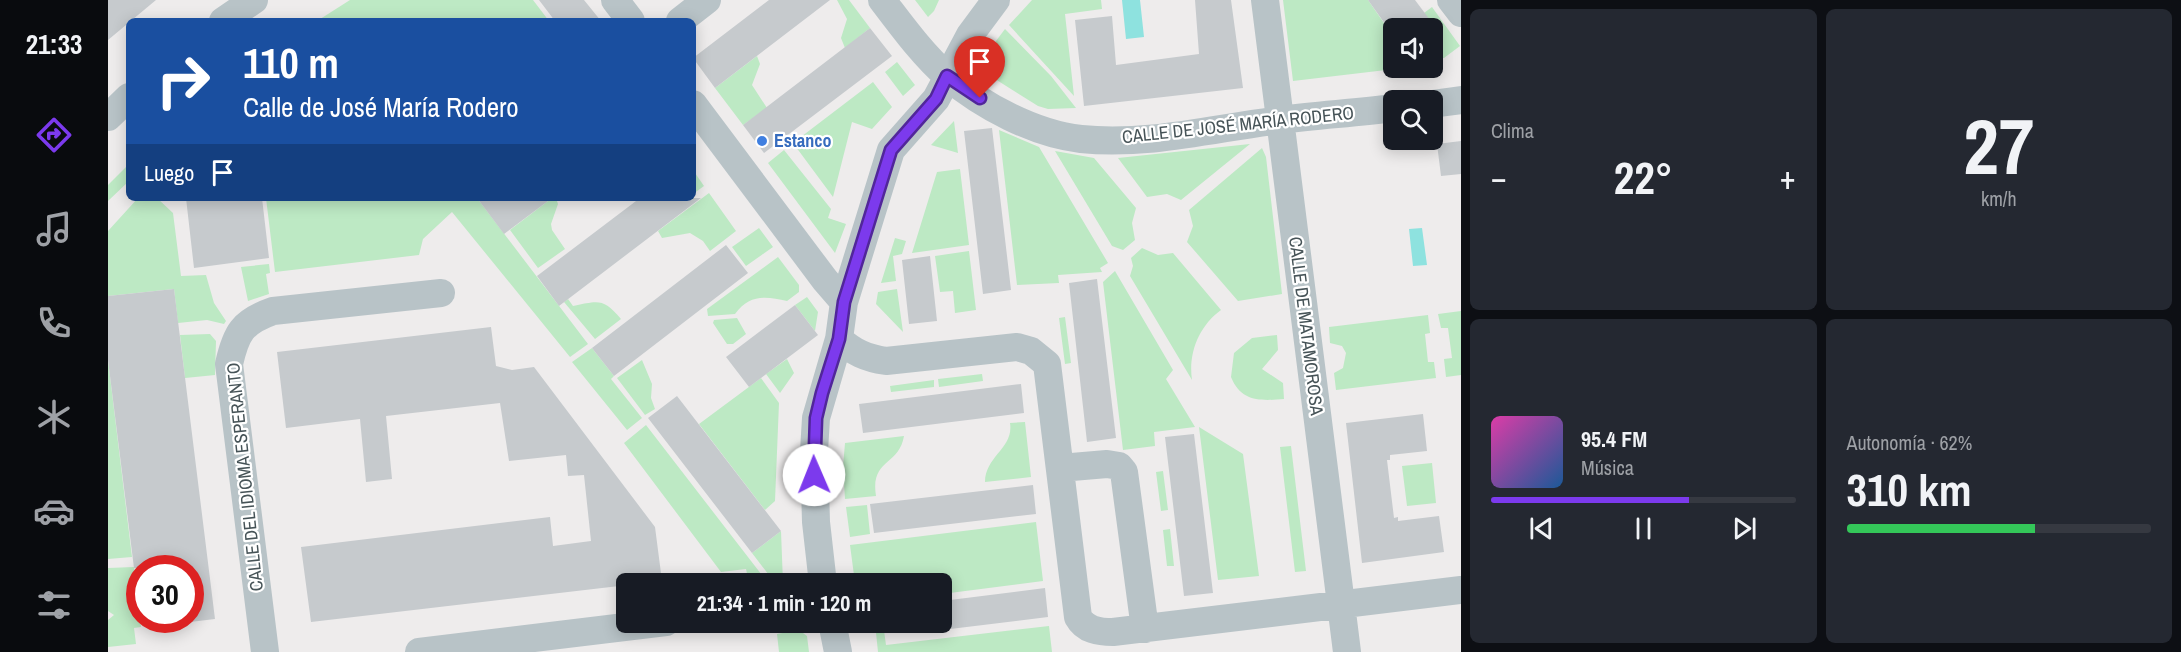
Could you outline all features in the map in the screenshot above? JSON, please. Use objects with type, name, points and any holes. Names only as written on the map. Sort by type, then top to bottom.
[{"type":"street","points":[[227,18],[254,0]]},
{"type":"street","points":[[615,0],[629,18]]},
{"type":"street","points":[[684,18],[707,0]]},
{"type":"street","name":"CALLE DE JOSÉ MARÍA RODERO","points":[[882,0],[914,42],[947,76],[991,105],[1032,126],[1081,139],[1144,138],[1383,109]]},
{"type":"street","points":[[822,573],[816,522],[814,451],[816,418],[839,339],[844,302],[891,150],[936,99],[970,35],[996,0]]},
{"type":"street","name":"CALLE DE MATAMOROSA","points":[[1265,0],[1347,652]]},
{"type":"street","points":[[1451,0],[1461,13]]},
{"type":"street","points":[[108,117],[126,100]]},
{"type":"street","points":[[1443,102],[1461,100]]},
{"type":"street","points":[[696,108],[844,302]]},
{"type":"street","name":"CALLE DEL IDIOMA ESPERANTO","points":[[265,652],[229,364],[240,331],[252,318],[273,311],[441,293]]},
{"type":"street","points":[[839,339],[850,349],[867,358],[886,361],[1017,347],[1031,351],[1047,364],[1078,617],[1082,624],[1102,632],[1145,629],[1461,590]]},
{"type":"street","points":[[1060,468],[1107,464],[1119,466],[1124,472],[1145,629]]},
{"type":"street","points":[[419,652],[488,648],[616,629]]},
{"type":"street","points":[[834,633],[838,652]]},
{"type":"green space","points":[[350,0],[533,0],[547,18],[322,18]]},
{"type":"green space","points":[[837,0],[849,0],[870,28],[845,48],[841,38],[847,19]]},
{"type":"green space","points":[[915,0],[939,0],[928,17]]},
{"type":"green space","points":[[1032,0],[1101,0],[1102,9],[1065,14],[1074,96],[1009,25]]},
{"type":"green space","points":[[1283,0],[1368,0],[1383,22],[1383,70],[1293,81]]},
{"type":"green space","points":[[1432,7],[1440,18],[1428,18],[1424,13]]},
{"type":"green space","points":[[1443,22],[1460,46],[1443,58]]},
{"type":"green space","points":[[1005,29],[1051,76],[1076,108],[1048,109],[1038,106],[984,72],[984,57]]},
{"type":"green space","points":[[757,56],[760,64],[752,85],[767,108],[743,125],[715,88]]},
{"type":"green space","points":[[897,62],[915,85],[903,96],[885,72]]},
{"type":"green space","points":[[873,82],[892,107],[872,129],[852,122],[833,197],[793,143]]},
{"type":"green space","points":[[954,121],[958,153],[931,145]]},
{"type":"green space","points":[[999,130],[1039,147],[1108,263],[1100,268],[1102,272],[1058,275],[1059,283],[1017,285]]},
{"type":"green space","points":[[1250,144],[1181,200],[1167,194],[1147,197],[1118,158]]},
{"type":"green space","points":[[1262,148],[1266,157],[1282,294],[1238,301],[1187,242],[1193,226],[1189,210]]},
{"type":"green space","points":[[784,150],[831,209],[828,218],[846,224],[835,253],[768,163]]},
{"type":"green space","points":[[1055,151],[1094,158],[1136,208],[1132,223],[1135,240],[1123,250],[1112,246]]},
{"type":"green space","points":[[126,167],[126,184],[108,201],[108,185]]},
{"type":"green space","points":[[960,169],[969,245],[912,253],[937,172]]},
{"type":"green space","points":[[696,174],[704,186],[696,192]]},
{"type":"green space","points":[[709,193],[736,231],[710,251],[703,241],[690,233],[662,238],[658,231]]},
{"type":"green space","points":[[135,201],[160,201],[173,213],[181,276],[206,275],[214,303],[226,321],[224,324],[207,320],[178,323],[174,289],[108,296],[108,231]]},
{"type":"green space","points":[[266,201],[479,201],[588,344],[570,357],[452,212],[423,239],[419,255],[275,272]]},
{"type":"green space","points":[[548,201],[557,201],[551,224],[552,230],[565,249],[538,268],[510,230]]},
{"type":"green space","points":[[759,228],[773,247],[746,266],[732,247]]},
{"type":"green space","points":[[895,238],[906,241],[902,254],[893,256],[896,281],[881,283]]},
{"type":"green space","points":[[1142,248],[1158,255],[1173,253],[1221,310],[1213,316],[1197,341],[1192,360],[1192,380],[1130,276],[1133,266],[1131,258]]},
{"type":"green space","points":[[969,251],[976,310],[955,313],[953,291],[940,292],[935,256]]},
{"type":"green space","points":[[778,257],[799,285],[799,292],[787,301],[758,298],[740,307],[735,314],[708,316],[707,309]]},
{"type":"green space","points":[[269,264],[270,273],[266,274],[269,294],[248,301],[241,267]]},
{"type":"green space","points":[[1115,271],[1173,370],[1166,379],[1195,427],[1154,432],[1155,446],[1123,450],[1103,282]]},
{"type":"green space","points":[[897,289],[903,332],[876,304],[878,292]]},
{"type":"green space","points":[[807,297],[818,312],[815,331],[795,305]]},
{"type":"green space","points":[[568,299],[573,306],[595,302],[605,304],[621,319],[595,339],[564,302]]},
{"type":"green space","points":[[1461,311],[1461,375],[1446,377],[1444,359],[1452,358],[1448,328],[1441,328],[1438,314]]},
{"type":"green space","points":[[1428,315],[1430,333],[1425,334],[1428,362],[1434,362],[1436,378],[1336,390],[1334,373],[1343,368],[1346,353],[1342,346],[1330,343],[1329,327]]},
{"type":"green space","points":[[1065,317],[1071,363],[1065,364],[1059,318]]},
{"type":"green space","points":[[737,318],[746,334],[733,344],[727,344],[713,323],[714,320]]},
{"type":"green space","points":[[210,334],[216,341],[215,375],[185,378],[180,335]]},
{"type":"green space","points":[[1277,335],[1278,350],[1262,369],[1283,383],[1284,399],[1260,400],[1246,395],[1235,385],[1231,377],[1234,353],[1252,338]]},
{"type":"green space","points":[[592,348],[614,376],[611,379],[642,418],[627,430],[572,362]]},
{"type":"green space","points":[[787,359],[794,373],[780,393],[766,374]]},
{"type":"green space","points":[[108,360],[132,555],[108,559]]},
{"type":"green space","points":[[642,360],[652,384],[651,398],[655,409],[645,415],[617,378]]},
{"type":"green space","points":[[982,374],[983,381],[939,387],[938,379]]},
{"type":"green space","points":[[761,378],[779,403],[775,501],[765,510],[699,424]]},
{"type":"green space","points":[[934,380],[934,387],[891,392],[890,386]]},
{"type":"green space","points":[[1025,422],[1031,477],[985,482],[989,465],[1008,439],[1010,423]]},
{"type":"green space","points":[[646,425],[760,573],[747,573],[746,569],[721,572],[624,443]]},
{"type":"green space","points":[[1199,427],[1243,454],[1259,576],[1218,580]]},
{"type":"green space","points":[[904,436],[897,453],[877,475],[876,496],[845,499],[843,467],[845,443]]},
{"type":"green space","points":[[1291,446],[1306,571],[1295,572],[1280,447]]},
{"type":"green space","points":[[1432,463],[1436,503],[1407,506],[1402,466]]},
{"type":"green space","points":[[1163,471],[1168,510],[1161,511],[1156,472]]},
{"type":"green space","points":[[867,505],[870,534],[850,537],[846,507]]},
{"type":"green space","points":[[1036,522],[1043,581],[952,593],[952,573],[854,573],[850,545]]},
{"type":"green space","points":[[1170,529],[1174,566],[1167,566],[1163,530]]},
{"type":"green space","points":[[781,531],[783,573],[767,573],[752,553]]},
{"type":"green space","points":[[126,567],[126,633],[135,633],[136,644],[108,647],[108,620],[114,615],[108,611],[108,568]]},
{"type":"green space","points":[[1049,626],[1052,652],[878,652],[876,633],[884,633],[886,645]]},
{"type":"green space","points":[[803,633],[807,636],[809,652],[779,652],[777,634]]},
{"type":"water","points":[[1122,0],[1140,0],[1144,37],[1126,39]]},
{"type":"water","points":[[1422,228],[1427,265],[1413,266],[1409,229]]},
{"type":"building","points":[[108,0],[156,0],[134,18],[126,18],[126,25],[108,40]]},
{"type":"building","points":[[539,0],[584,0],[599,18],[553,18]]},
{"type":"building","points":[[769,0],[830,0],[715,88],[696,62],[696,56]]},
{"type":"building","points":[[1195,0],[1231,0],[1243,88],[1084,106],[1075,20],[1112,16],[1116,65],[1199,54]]},
{"type":"building","points":[[1368,0],[1415,0],[1428,18],[1383,18],[1383,21]]},
{"type":"building","points":[[870,28],[892,56],[764,153],[743,125]]},
{"type":"building","points":[[992,128],[1011,290],[983,294],[964,131]]},
{"type":"building","points":[[1461,141],[1461,174],[1441,176],[1438,150],[1443,150],[1443,143]]},
{"type":"building","points":[[696,198],[701,198],[559,306],[537,276],[636,201],[696,201]]},
{"type":"building","points":[[186,201],[262,201],[269,258],[194,268]]},
{"type":"building","points":[[479,201],[548,201],[504,234]]},
{"type":"building","points":[[726,245],[748,273],[614,376],[592,348]]},
{"type":"building","points":[[930,256],[937,321],[909,324],[902,260]]},
{"type":"building","points":[[1097,279],[1116,438],[1087,442],[1069,283]]},
{"type":"building","points":[[174,289],[215,619],[204,620],[204,555],[132,555],[108,360],[108,296]]},
{"type":"building","points":[[795,305],[818,335],[749,387],[726,357]]},
{"type":"building","points":[[491,327],[496,366],[512,370],[534,367],[655,527],[661,573],[616,573],[616,586],[311,622],[301,547],[550,517],[553,546],[591,541],[584,475],[568,476],[566,455],[509,461],[500,403],[386,416],[392,479],[366,482],[360,419],[286,428],[277,352]]},
{"type":"building","points":[[1021,384],[1024,413],[863,433],[859,404]]},
{"type":"building","points":[[677,396],[781,531],[752,553],[648,418]]},
{"type":"building","points":[[1423,414],[1427,451],[1390,455],[1390,460],[1387,460],[1394,518],[1398,517],[1398,521],[1439,516],[1444,552],[1362,563],[1346,423]]},
{"type":"building","points":[[1194,434],[1213,593],[1184,596],[1165,437]]},
{"type":"building","points":[[1033,485],[1036,514],[874,533],[870,504]]},
{"type":"building","points":[[1045,588],[1048,617],[952,629],[952,600]]},
{"type":"place","name":"Estanco","points":[[762,141]]},
{"type":"route","points":[[814,475],[816,418],[839,339],[844,302],[891,150],[936,99],[947,76],[980,98]]}]
